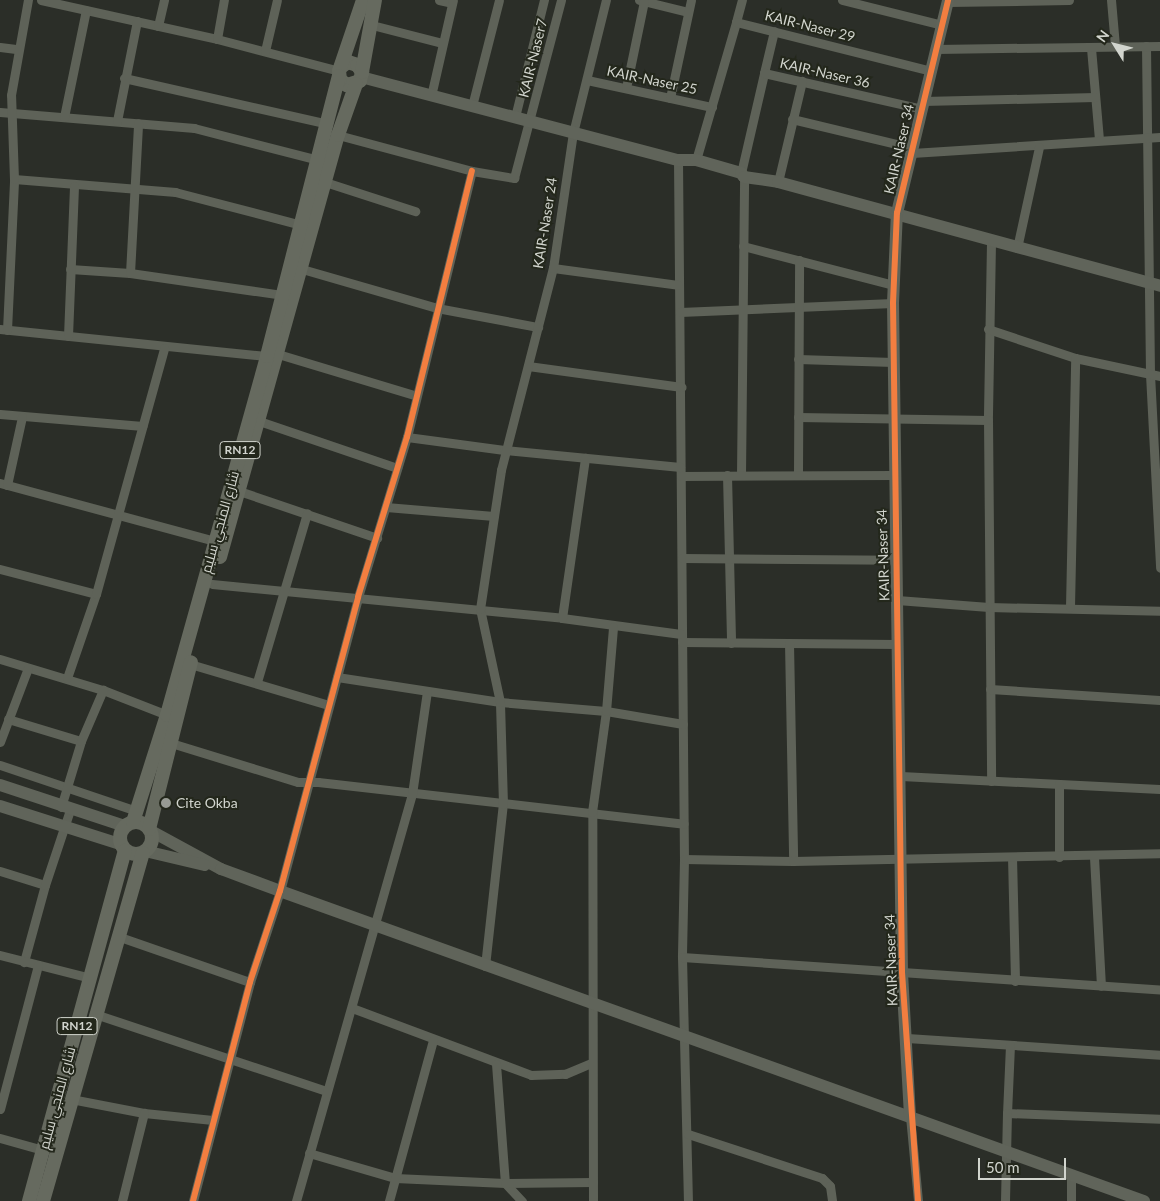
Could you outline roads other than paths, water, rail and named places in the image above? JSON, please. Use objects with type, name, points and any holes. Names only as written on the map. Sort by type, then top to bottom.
[{"type":"main road","name":"شارع المنجي سليم","points":[[150,830],[190,664],[258,422],[283,295],[328,124],[339,71],[363,0]]},
{"type":"main road","name":"شارع المنجي سليم","points":[[132,820],[167,715],[214,541],[272,355],[302,269],[338,135],[360,78],[368,24],[375,0]]},
{"type":"main road","points":[[353,63],[360,78],[343,83],[339,71],[353,63]]},
{"type":"main road","points":[[132,820],[150,830]]},
{"type":"main road","name":"RN12","points":[[122,847],[120,832],[132,820]]},
{"type":"main road","name":"RN12","points":[[144,852],[152,840],[150,830]]},
{"type":"main road","name":"شارع المنجي سليم","points":[[29,1201],[90,978],[122,847]]},
{"type":"main road","points":[[122,847],[136,855],[144,852]]},
{"type":"main road","name":"شارع المنجي سليم","points":[[43,1201],[117,936],[144,852]]},
{"type":"street","points":[[28,0],[16,49],[10,95],[13,114],[14,179],[4,330],[164,348],[272,355],[414,395]]},
{"type":"street","points":[[42,0],[217,39],[339,71]]},
{"type":"street","points":[[158,26],[164,0]]},
{"type":"street","points":[[217,39],[224,0]]},
{"type":"street","points":[[264,51],[277,0]]},
{"type":"street","points":[[431,96],[452,2],[439,0]]},
{"type":"street","points":[[472,106],[498,0]]},
{"type":"street","points":[[515,117],[544,0]]},
{"type":"street","name":"KAIR-Naser7","points":[[472,171],[514,178],[531,122],[561,0]]},
{"type":"street","name":"KAIR-Naser 24","points":[[480,609],[494,516],[507,450],[553,268],[573,133],[606,0]]},
{"type":"street","points":[[670,98],[691,0]]},
{"type":"street","points":[[696,160],[742,0]]},
{"type":"street","points":[[842,0],[942,25]]},
{"type":"street","points":[[948,1],[1069,0]]},
{"type":"street","points":[[1111,0],[1115,46]]},
{"type":"street","points":[[626,88],[641,1],[688,12]]},
{"type":"street","name":"KAIR-Naser 34","points":[[910,1116],[902,972],[901,776],[897,600],[894,560],[893,303],[898,213],[948,1]]},
{"type":"street","points":[[64,117],[86,10]]},
{"type":"street","points":[[117,121],[124,78],[137,21]]},
{"type":"street","name":"KAIR-Naser 29","points":[[736,22],[931,71]]},
{"type":"street","points":[[368,24],[442,43]]},
{"type":"street","points":[[764,73],[774,31]]},
{"type":"street","points":[[1146,46],[1147,138],[1154,285],[1150,374],[1158,458],[1160,568]]},
{"type":"street","points":[[936,49],[1160,46]]},
{"type":"street","points":[[0,47],[16,49]]},
{"type":"street","points":[[1091,48],[1099,139]]},
{"type":"street","name":"KAIR-Naser 36","points":[[741,475],[743,175],[764,73],[923,105],[1095,97]]},
{"type":"street","points":[[124,78],[328,124]]},
{"type":"street","points":[[360,78],[678,160],[696,160],[743,175],[778,182],[898,213],[990,242],[1154,285]]},
{"type":"street","name":"KAIR-Naser 25","points":[[587,80],[712,107]]},
{"type":"street","points":[[778,182],[802,81]]},
{"type":"street","points":[[0,112],[138,123],[227,134],[319,160]]},
{"type":"street","points":[[792,119],[912,150],[1039,147],[1099,139],[1160,136]]},
{"type":"street","points":[[130,274],[138,123]]},
{"type":"street","points":[[193,1201],[250,982],[280,891],[358,597],[407,437],[414,395],[472,171],[338,135]]},
{"type":"street","points":[[1018,248],[1039,147]]},
{"type":"street","points":[[678,160],[678,285],[682,387],[681,638],[684,824],[682,957],[688,1134],[688,1201]]},
{"type":"street","points":[[14,179],[74,186],[175,192],[212,199],[302,225]]},
{"type":"street","points":[[325,182],[414,211]]},
{"type":"street","points":[[68,336],[74,186]]},
{"type":"street","points":[[990,242],[988,420],[991,781]]},
{"type":"street","points":[[743,246],[894,285]]},
{"type":"street","points":[[798,473],[799,260]]},
{"type":"street","points":[[553,268],[678,285]]},
{"type":"street","points":[[70,269],[130,274],[283,295]]},
{"type":"street","points":[[302,269],[437,308],[538,327]]},
{"type":"street","points":[[680,312],[741,310],[800,305],[893,303]]},
{"type":"street","points":[[988,329],[1075,358],[1160,376]]},
{"type":"street","points":[[67,678],[96,594],[116,515],[164,348]]},
{"type":"street","points":[[1070,608],[1075,358]]},
{"type":"street","points":[[798,359],[893,362]]},
{"type":"street","points":[[528,366],[682,387]]},
{"type":"street","points":[[0,414],[142,426]]},
{"type":"street","points":[[22,417],[4,484],[214,541]]},
{"type":"street","points":[[798,417],[894,417],[988,420]]},
{"type":"street","points":[[258,422],[397,468]]},
{"type":"street","points":[[407,437],[727,476],[798,473],[894,475]]},
{"type":"street","points":[[562,618],[585,458]]},
{"type":"street","points":[[727,476],[731,643]]},
{"type":"street","points":[[239,491],[377,538]]},
{"type":"street","points":[[386,507],[494,516]]},
{"type":"street","points":[[257,682],[307,513]]},
{"type":"street","points":[[682,558],[894,560]]},
{"type":"street","points":[[0,569],[96,594]]},
{"type":"street","points":[[212,584],[562,618],[681,638],[731,643],[897,644]]},
{"type":"street","points":[[897,600],[989,608],[1160,611]]},
{"type":"street","points":[[480,609],[500,702],[503,804],[485,966]]},
{"type":"street","points":[[593,1201],[590,1005],[592,812],[606,711],[613,627]]},
{"type":"street","points":[[789,644],[793,861]]},
{"type":"street","points":[[0,659],[104,690],[167,715]]},
{"type":"street","points":[[190,664],[257,682],[328,705]]},
{"type":"street","points":[[0,742],[28,668]]},
{"type":"street","points":[[337,678],[500,702],[606,711],[683,724]]},
{"type":"street","points":[[990,689],[1160,700]]},
{"type":"street","points":[[24,962],[64,826],[66,789],[81,741],[104,690]]},
{"type":"street","points":[[296,1201],[412,794],[427,691]]},
{"type":"street","points":[[8,719],[81,741]]},
{"type":"street","points":[[171,743],[309,784],[318,782],[684,824]]},
{"type":"street","points":[[0,765],[66,789],[132,820]]},
{"type":"street","points":[[901,776],[1160,789]]},
{"type":"street","points":[[1059,784],[1059,857]]},
{"type":"street","points":[[0,785],[65,809],[132,820]]},
{"type":"street","points":[[0,806],[122,847]]},
{"type":"street","points":[[150,830],[221,869]]},
{"type":"street","points":[[144,852],[221,869],[375,923],[590,1005],[910,1116],[1144,1201]]},
{"type":"street","points":[[684,859],[793,861],[1059,857],[1160,853]]},
{"type":"street","points":[[1094,856],[1101,986]]},
{"type":"street","points":[[1012,857],[1015,981]]},
{"type":"street","points":[[0,871],[46,885]]},
{"type":"street","points":[[117,936],[250,982]]},
{"type":"street","points":[[682,957],[1160,990]]},
{"type":"street","points":[[1,958],[90,978]]},
{"type":"street","points":[[0,1109],[38,965]]},
{"type":"street","points":[[352,1008],[496,1064],[531,1075],[565,1074],[591,1063]]},
{"type":"street","points":[[95,1014],[230,1057],[242,1064],[326,1091]]},
{"type":"street","points":[[907,1038],[1160,1054]]},
{"type":"street","points":[[389,1201],[433,1040]]},
{"type":"street","points":[[1004,1201],[1004,1151],[1010,1045]]},
{"type":"street","points":[[496,1064],[505,1183],[522,1201]]},
{"type":"street","points":[[71,1099],[144,1113],[213,1120]]},
{"type":"street","points":[[122,1201],[144,1113]]},
{"type":"street","points":[[1007,1113],[1160,1119]]},
{"type":"street","points":[[910,1116],[918,1201]]},
{"type":"street","points":[[688,1134],[822,1178],[828,1182],[832,1201]]},
{"type":"street","points":[[0,1138],[43,1150]]},
{"type":"street","points":[[309,1153],[395,1178],[505,1183],[593,1182]]},
{"type":"street","points":[[1071,1174],[1071,1201]]},
{"type":"place","name":"Cite Okba","points":[[166,803]]}]
